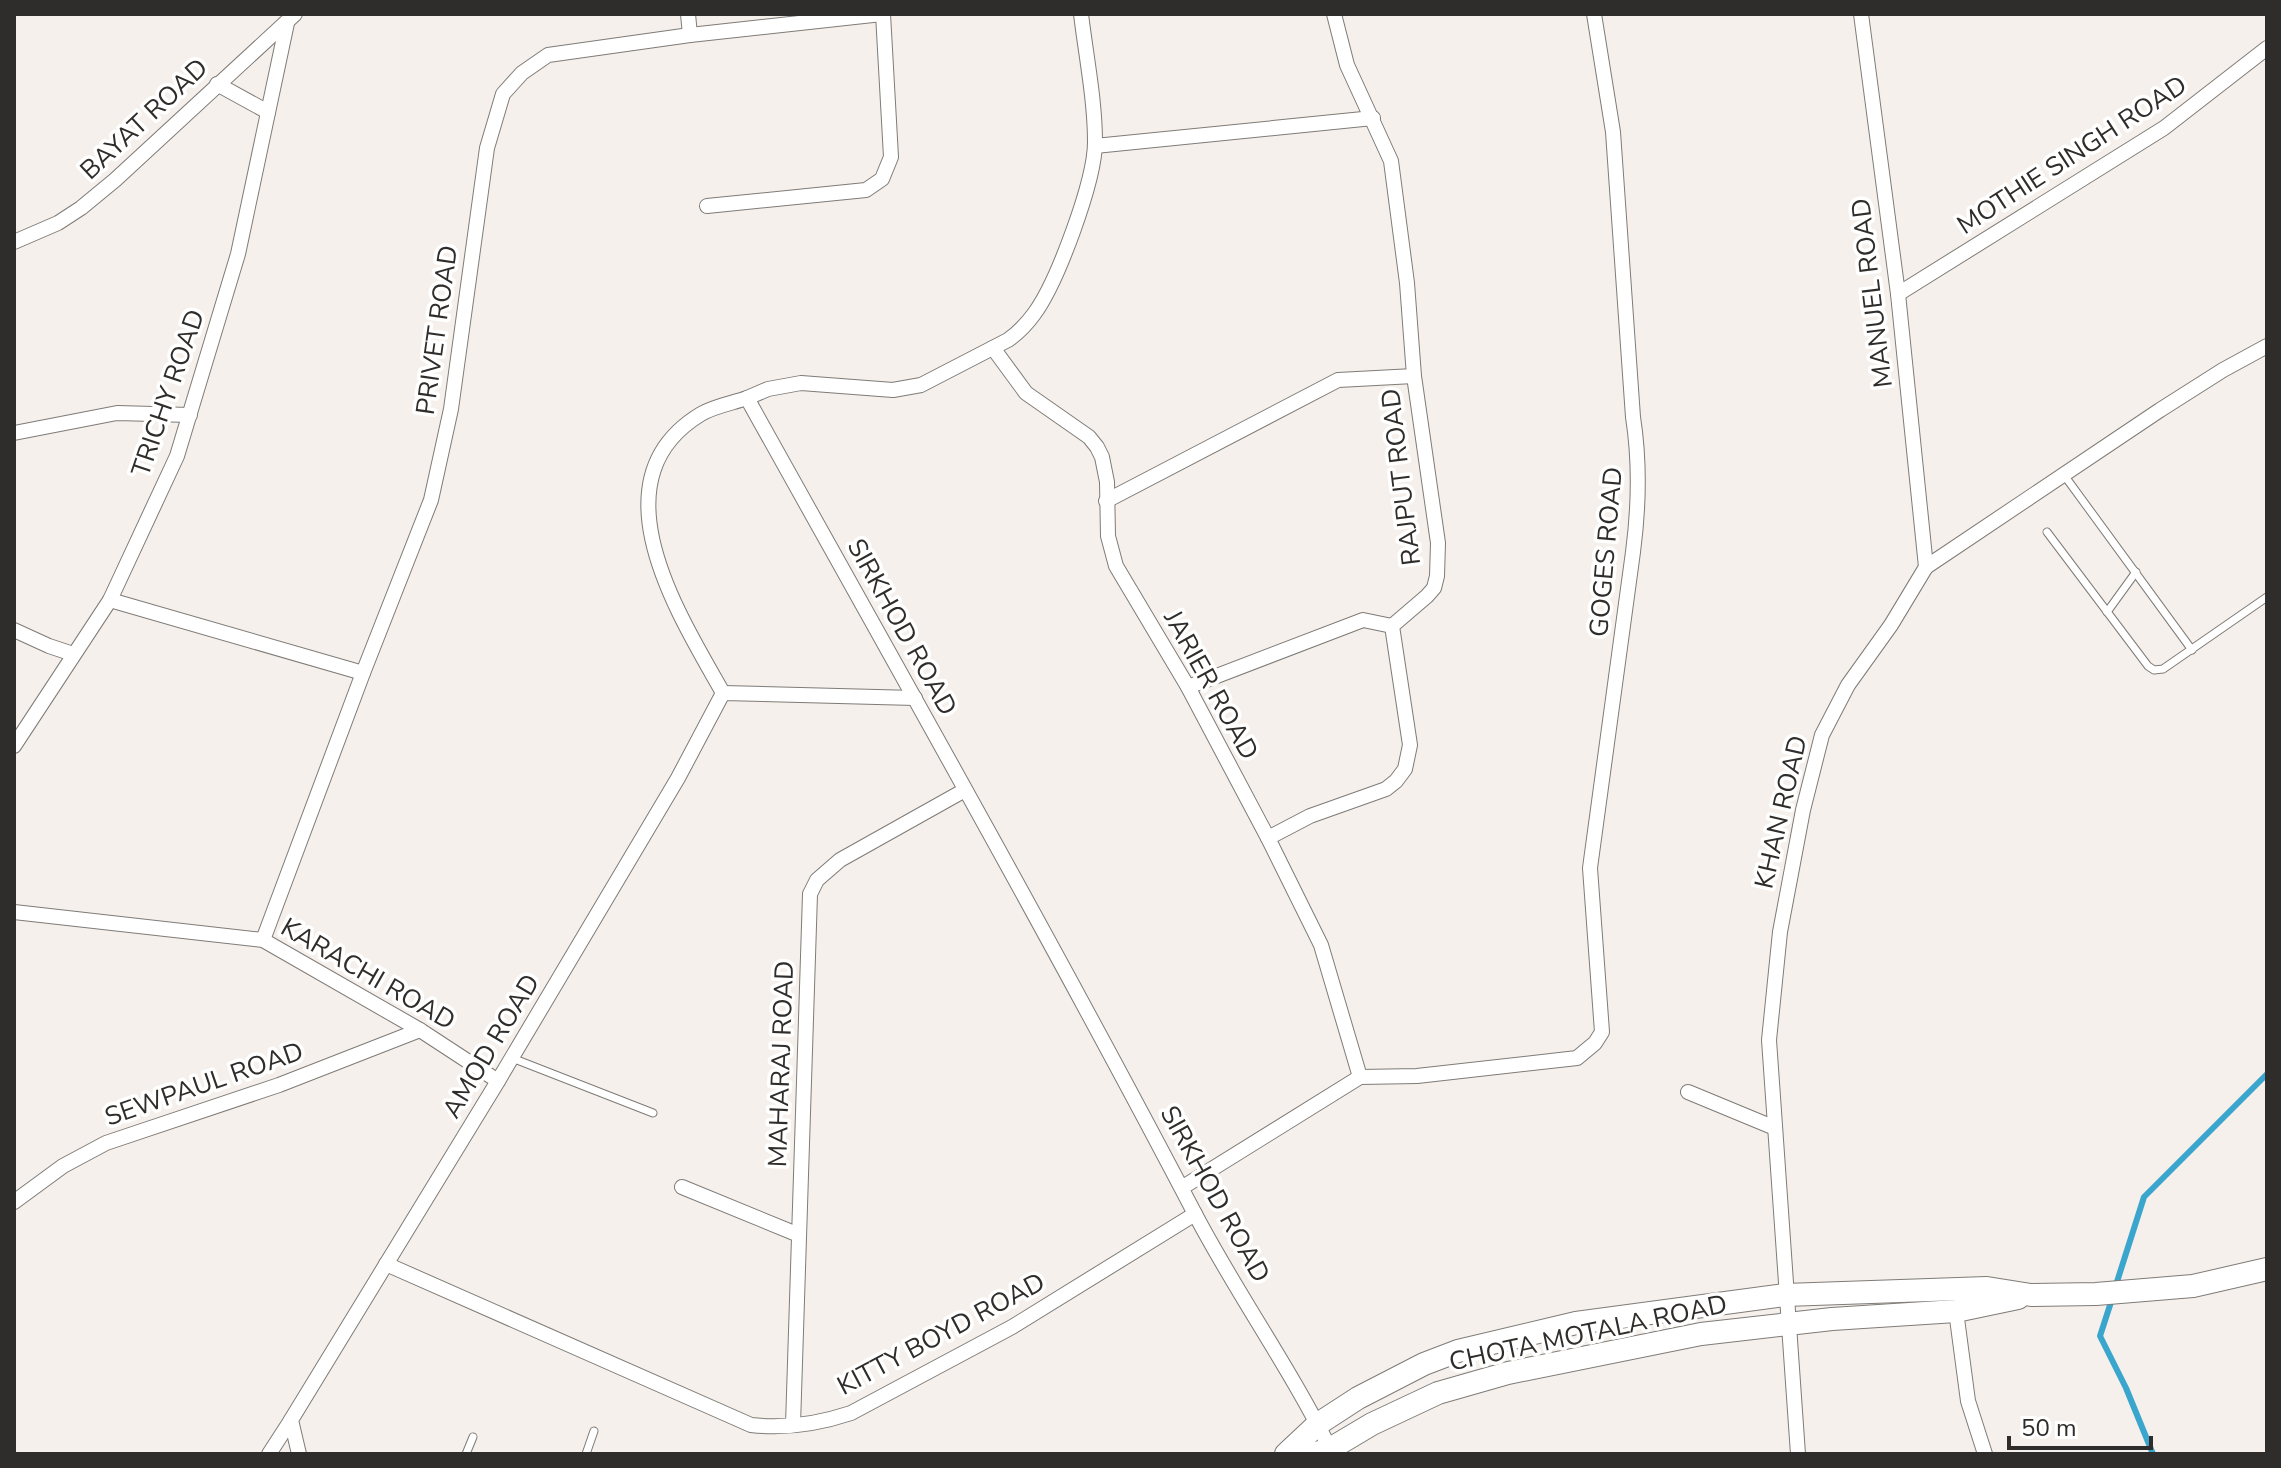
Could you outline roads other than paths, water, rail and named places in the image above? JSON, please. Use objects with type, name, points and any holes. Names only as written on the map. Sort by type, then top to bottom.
[{"type":"street","points":[[688,14],[690,35]]},
{"type":"street","points":[[707,206],[866,190],[882,179],[891,157],[882,14]]},
{"type":"street","name":"PRIVET ROAD","points":[[263,940],[431,500],[451,409],[487,148],[503,94],[522,73],[548,55],[690,35],[882,14]]},
{"type":"street","points":[[915,698],[723,693],[667,590],[650,530],[647,495],[657,462],[677,432],[703,413],[768,389],[801,383],[893,390],[921,385],[1020,331],[1049,290],[1089,180],[1095,146],[1081,14]]},
{"type":"street","name":"RAJPUT ROAD","points":[[1334,14],[1347,65],[1391,161],[1407,283],[1414,376],[1438,543],[1434,588],[1392,626]]},
{"type":"street","name":"GOGES ROAD","points":[[1360,1077],[1417,1076],[1577,1058],[1600,1038],[1603,1022],[1590,868],[1638,511],[1638,465],[1613,132],[1594,14]]},
{"type":"street","name":"MANUEL ROAD","points":[[1861,14],[1898,294],[1926,567]]},
{"type":"street","name":"BAYAT ROAD","points":[[14,242],[58,223],[81,208],[291,18]]},
{"type":"street","name":"TRICHY ROAD","points":[[14,746],[110,600],[177,456],[238,254],[291,18]]},
{"type":"street","name":"MOTHIE SINGH ROAD","points":[[1898,294],[2164,128],[2267,48]]},
{"type":"street","points":[[217,84],[268,112]]},
{"type":"street","points":[[1095,146],[1373,118]]},
{"type":"street","name":"KHAN ROAD","points":[[1798,1454],[1769,1040],[1778,947],[1811,776],[1822,735],[1848,685],[1891,625],[1926,567],[2062,473],[2223,370],[2267,346]]},
{"type":"street","name":"JARIER ROAD","points":[[993,348],[1026,393],[1089,437],[1097,447],[1104,468],[1108,536],[1116,566],[1188,687],[1321,945],[1360,1077]]},
{"type":"street","points":[[1106,501],[1338,380],[1414,376]]},
{"type":"street","name":"SIRKHOD ROAD","points":[[747,398],[915,698],[1195,1214],[1318,1424],[1321,1452]]},
{"type":"street","points":[[14,433],[117,413],[190,415]]},
{"type":"street","points":[[110,600],[363,673]]},
{"type":"street","points":[[1188,687],[1363,620],[1392,626],[1410,745],[1405,769],[1386,789],[1310,816],[1268,838]]},
{"type":"street","points":[[14,630],[73,654]]},
{"type":"street","name":"AMOD ROAD","points":[[269,1454],[512,1058],[678,778],[723,693]]},
{"type":"street","name":"MAHARAJ ROAD","points":[[793,1425],[810,894],[817,880],[840,860],[965,790]]},
{"type":"street","name":"KARACHI ROAD","points":[[14,912],[263,940],[420,1030],[498,1081]]},
{"type":"street","name":"SEWPAUL ROAD","points":[[14,1202],[63,1166],[106,1143],[279,1085],[420,1030]]},
{"type":"street","points":[[1183,1187],[1360,1077]]},
{"type":"street","points":[[1688,1092],[1775,1128]]},
{"type":"street","points":[[682,1187],[799,1235]]},
{"type":"street","name":"KITTY BOYD ROAD","points":[[386,1264],[751,1425],[772,1428],[827,1421],[851,1413],[1012,1327],[1195,1214]]},
{"type":"street","name":"CHOTA MOTALA ROAD","points":[[1286,1454],[1318,1424],[1424,1364],[1458,1351],[1576,1323],[1785,1295],[1987,1288],[2031,1295],[2096,1294],[2193,1286],[2267,1269]]},
{"type":"street","name":"CHOTA MOTALA ROAD","points":[[1321,1452],[1438,1393],[1508,1373],[1701,1334],[1832,1319],[1956,1311],[2031,1295]]},
{"type":"street","points":[[1956,1311],[1968,1401],[1985,1454]]},
{"type":"street","points":[[291,1420],[299,1454]]},
{"type":"lane","points":[[2062,473],[2192,650]]},
{"type":"lane","points":[[2047,532],[2154,670],[2163,669],[2267,597]]},
{"type":"lane","points":[[2107,612],[2136,572]]},
{"type":"lane","points":[[512,1058],[653,1113]]},
{"type":"lane","points":[[586,1454],[594,1431]]},
{"type":"lane","points":[[466,1454],[473,1437]]},
{"type":"waterway","points":[[2115,1288],[2144,1197],[2267,1074]]},
{"type":"waterway","points":[[2112,1299],[2100,1336],[2126,1388],[2153,1454]]}]
